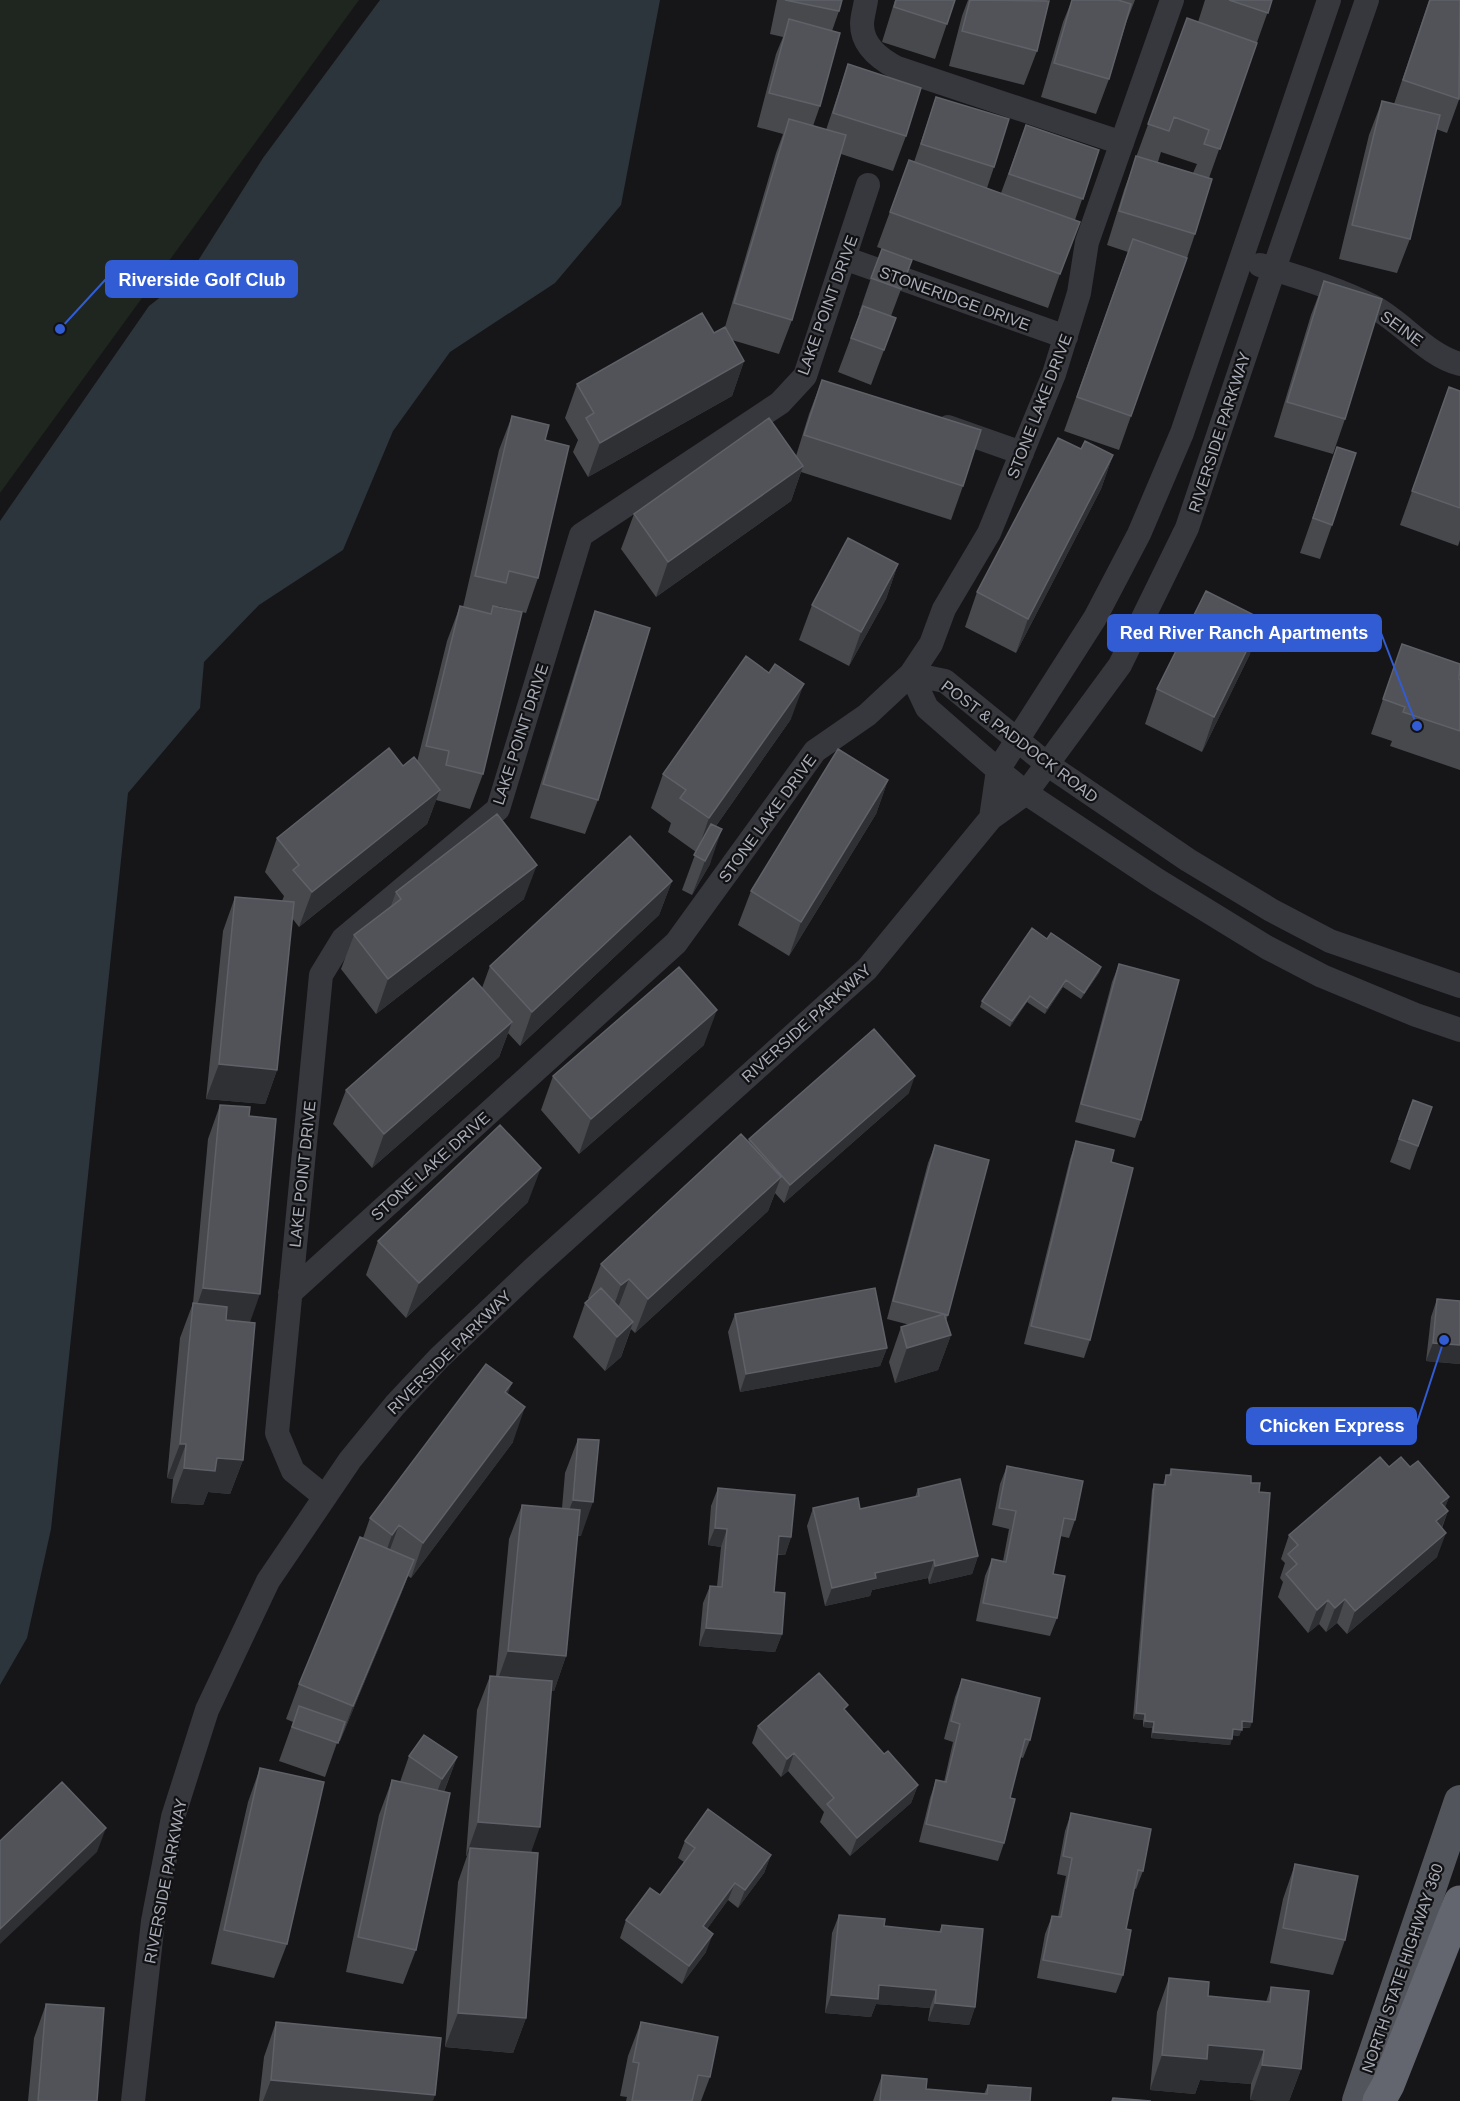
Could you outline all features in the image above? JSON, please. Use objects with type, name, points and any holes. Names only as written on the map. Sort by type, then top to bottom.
[{"type":"highway","points":[[1379,2101],[1388,2085],[1460,1902]]},
{"type":"main road","name":"NORTH STATE HIGHWAY 360","points":[[1358,2101],[1460,1801]]},
{"type":"street","points":[[867,0],[862,25],[866,40],[878,58],[897,68],[1122,144]]},
{"type":"street","name":"STONE LAKE DRIVE","points":[[290,1293],[676,943],[815,751],[867,714],[910,674],[931,644],[944,609],[989,533],[1054,374],[1079,293],[1087,242],[1172,0]]},
{"type":"street","name":"RIVERSIDE PARKWAY","points":[[991,818],[998,770],[1095,618],[1139,534],[1182,433],[1329,0]]},
{"type":"street","name":"RIVERSIDE PARKWAY","points":[[133,2101],[153,1921],[173,1817],[207,1710],[268,1581],[350,1460],[394,1405],[439,1358],[533,1269],[867,969],[991,818],[1026,793],[1120,665],[1187,528],[1367,0]]},
{"type":"street","name":"LAKE POINT DRIVE","points":[[325,1497],[293,1471],[277,1433],[321,975],[343,939],[498,808],[581,535],[815,380],[844,258],[868,185]]},
{"type":"street","name":"STONERIDGE DRIVE","points":[[844,258],[1066,337]]},
{"type":"street","name":"SEINE","points":[[1241,258],[1325,286],[1374,307],[1432,350],[1460,364]]},
{"type":"street","points":[[924,418],[1022,453]]},
{"type":"street","name":"POST & PADDOCK ROAD","points":[[910,674],[945,681],[1047,764],[1188,860],[1271,910],[1330,941],[1460,986]]},
{"type":"street","name":"POST & PADDOCK ROAD","points":[[910,674],[927,708],[998,770],[1026,793],[1156,880],[1281,955],[1347,987],[1460,1030]]},
{"type":"street","points":[[1347,987],[1352,949]]},
{"type":"shaded area","points":[[0,0],[359,0],[0,493]]},
{"type":"shaded area","points":[[380,0],[660,0],[621,205],[555,283],[450,352],[393,431],[343,550],[259,605],[204,662],[200,708],[128,793],[51,1529],[27,1638],[0,1685],[0,521],[149,306],[189,275],[263,158]]},
{"type":"building","points":[[785,0],[842,0],[839,11]]},
{"type":"building","points":[[896,0],[955,0],[947,24],[894,7]]},
{"type":"building","points":[[970,0],[1049,1],[1037,51],[962,31]]},
{"type":"building","points":[[1072,0],[1118,0],[1131,4],[1109,79],[1054,63]]},
{"type":"building","points":[[1229,0],[1272,0],[1268,13]]},
{"type":"building","points":[[1430,0],[1460,0],[1459,99],[1403,80]]},
{"type":"building","points":[[1187,18],[1257,43],[1220,149],[1204,144],[1209,130],[1174,117],[1169,131],[1148,124]]},
{"type":"building","points":[[789,19],[840,33],[820,106],[769,93]]},
{"type":"building","points":[[848,64],[921,88],[906,136],[833,113]]},
{"type":"building","points":[[936,97],[1009,119],[994,167],[921,144]]},
{"type":"building","points":[[1382,101],[1440,115],[1410,239],[1352,225]]},
{"type":"building","points":[[789,119],[846,135],[792,320],[734,303]]},
{"type":"building","points":[[1026,125],[1099,150],[1083,199],[1009,174]]},
{"type":"building","points":[[1136,156],[1212,179],[1195,234],[1119,211]]},
{"type":"building","points":[[909,160],[1080,222],[1060,274],[890,212]]},
{"type":"building","points":[[1133,239],[1187,258],[1131,416],[1077,397]]},
{"type":"building","points":[[882,249],[912,260],[901,289],[871,278]]},
{"type":"building","points":[[1324,281],[1382,299],[1345,419],[1287,402]]},
{"type":"building","points":[[863,306],[896,318],[884,350],[851,338]]},
{"type":"building","points":[[702,313],[714,333],[725,327],[744,361],[600,443],[586,418],[594,413],[577,384]]},
{"type":"building","points":[[822,380],[981,430],[963,486],[804,435]]},
{"type":"building","points":[[1449,387],[1460,391],[1460,508],[1412,491]]},
{"type":"building","points":[[512,416],[549,425],[545,440],[569,446],[538,578],[509,571],[506,583],[475,576]]},
{"type":"building","points":[[769,418],[803,466],[668,562],[634,514]]},
{"type":"building","points":[[1058,438],[1081,449],[1085,441],[1113,455],[1028,619],[977,592]]},
{"type":"building","points":[[1337,447],[1356,453],[1332,525],[1313,518]]},
{"type":"building","points":[[848,538],[898,564],[861,632],[812,605]]},
{"type":"building","points":[[1206,591],[1262,619],[1214,717],[1157,689]]},
{"type":"building","points":[[460,606],[491,614],[493,606],[522,612],[483,774],[446,765],[449,751],[426,746]]},
{"type":"building","points":[[595,611],[650,628],[598,800],[543,784]]},
{"type":"building","points":[[1402,644],[1460,664],[1460,731],[1403,712],[1405,707],[1383,699]]},
{"type":"building","points":[[746,656],[769,673],[775,664],[804,684],[709,818],[680,798],[686,790],[663,774]]},
{"type":"building","points":[[389,748],[403,766],[414,757],[440,790],[312,892],[293,870],[299,865],[277,838]]},
{"type":"building","points":[[838,749],[888,780],[801,922],[751,891]]},
{"type":"building","points":[[497,814],[537,865],[388,979],[354,935],[401,899],[396,892]]},
{"type":"building","points":[[711,824],[722,829],[705,861],[694,855]]},
{"type":"building","points":[[630,836],[672,881],[532,1012],[490,966]]},
{"type":"building","points":[[235,897],[294,902],[277,1070],[219,1064]]},
{"type":"building","points":[[1032,928],[1047,939],[1051,933],[1101,967],[1084,993],[1066,980],[1047,1008],[1030,996],[1012,1021],[982,1001]]},
{"type":"building","points":[[1119,964],[1179,980],[1141,1120],[1081,1104]]},
{"type":"building","points":[[679,967],[717,1010],[591,1119],[553,1076]]},
{"type":"building","points":[[473,978],[512,1022],[384,1134],[346,1090]]},
{"type":"building","points":[[874,1029],[915,1076],[790,1185],[749,1139]]},
{"type":"building","points":[[1413,1100],[1432,1107],[1418,1146],[1399,1139]]},
{"type":"building","points":[[220,1105],[250,1107],[249,1116],[276,1119],[260,1294],[203,1288]]},
{"type":"building","points":[[500,1125],[541,1168],[419,1283],[378,1241]]},
{"type":"building","points":[[741,1134],[781,1177],[648,1299],[629,1279],[621,1285],[601,1264]]},
{"type":"building","points":[[1076,1141],[1114,1150],[1111,1162],[1133,1168],[1090,1340],[1031,1326]]},
{"type":"building","points":[[935,1145],[989,1160],[948,1315],[893,1301]]},
{"type":"building","points":[[601,1288],[633,1322],[617,1337],[585,1303]]},
{"type":"building","points":[[875,1288],[887,1348],[746,1374],[735,1314]]},
{"type":"building","points":[[1437,1299],[1460,1301],[1460,1345],[1433,1343]]},
{"type":"building","points":[[193,1303],[227,1307],[226,1320],[255,1323],[243,1460],[217,1458],[215,1471],[184,1468],[186,1444],[180,1444]]},
{"type":"building","points":[[944,1314],[951,1335],[907,1348],[901,1327]]},
{"type":"building","points":[[486,1364],[512,1383],[505,1392],[525,1407],[423,1543],[399,1525],[392,1535],[370,1518]]},
{"type":"building","points":[[578,1439],[599,1440],[593,1502],[573,1500]]},
{"type":"building","points":[[1380,1457],[1389,1467],[1401,1457],[1410,1467],[1418,1461],[1449,1497],[1441,1503],[1448,1511],[1436,1521],[1446,1533],[1355,1611],[1345,1599],[1335,1608],[1328,1600],[1317,1610],[1286,1574],[1297,1564],[1288,1554],[1298,1545],[1289,1535]]},
{"type":"building","points":[[1007,1466],[1083,1481],[1075,1520],[1064,1518],[1053,1574],[1065,1576],[1057,1618],[983,1603],[992,1559],[1006,1562],[1016,1511],[999,1508]]},
{"type":"building","points":[[1171,1469],[1251,1476],[1251,1483],[1260,1483],[1259,1492],[1270,1493],[1252,1722],[1242,1721],[1242,1730],[1233,1729],[1232,1739],[1153,1732],[1154,1722],[1145,1721],[1145,1714],[1136,1713],[1154,1484],[1165,1485],[1166,1475],[1171,1475]]},
{"type":"building","points":[[960,1479],[978,1556],[935,1566],[934,1560],[875,1573],[876,1578],[832,1588],[813,1508],[858,1498],[860,1509],[919,1496],[918,1489]]},
{"type":"building","points":[[718,1488],[795,1495],[791,1537],[779,1536],[774,1592],[785,1593],[782,1634],[706,1628],[710,1586],[722,1587],[727,1529],[715,1528]]},
{"type":"building","points":[[522,1505],[580,1510],[566,1656],[508,1651]]},
{"type":"building","points":[[360,1537],[414,1560],[353,1706],[299,1684]]},
{"type":"building","points":[[819,1673],[848,1705],[844,1709],[884,1754],[888,1751],[918,1785],[857,1838],[827,1804],[834,1798],[794,1753],[787,1759],[758,1726]]},
{"type":"building","points":[[490,1676],[552,1681],[540,1827],[478,1822]]},
{"type":"building","points":[[962,1679],[1040,1698],[1030,1740],[1025,1739],[1010,1798],[1015,1799],[1004,1843],[926,1824],[936,1780],[946,1782],[960,1724],[951,1721]]},
{"type":"building","points":[[299,1706],[345,1722],[338,1743],[292,1727]]},
{"type":"building","points":[[424,1735],[457,1757],[442,1779],[409,1756]]},
{"type":"building","points":[[260,1768],[324,1782],[287,1944],[224,1930]]},
{"type":"building","points":[[392,1780],[450,1793],[416,1950],[358,1937]]},
{"type":"building","points":[[62,1782],[106,1828],[0,1929],[0,1841]]},
{"type":"building","points":[[708,1809],[771,1855],[745,1890],[735,1883],[703,1926],[713,1934],[689,1966],[626,1920],[650,1888],[660,1895],[695,1848],[685,1841]]},
{"type":"building","points":[[1071,1813],[1151,1829],[1143,1871],[1138,1870],[1126,1929],[1131,1930],[1123,1975],[1043,1960],[1052,1916],[1061,1917],[1072,1858],[1063,1856]]},
{"type":"building","points":[[470,1848],[538,1853],[526,2018],[458,2013]]},
{"type":"building","points":[[1295,1864],[1358,1876],[1345,1940],[1283,1928]]},
{"type":"building","points":[[839,1915],[885,1919],[884,1926],[941,1932],[942,1925],[983,1929],[975,2007],[935,2003],[936,1990],[879,1985],[878,1999],[831,1995]]},
{"type":"building","points":[[1169,1978],[1209,1982],[1208,1996],[1270,2002],[1271,1987],[1309,1991],[1301,2069],[1262,2065],[1264,2050],[1208,2045],[1207,2059],[1162,2055]]},
{"type":"building","points":[[46,2004],[104,2008],[97,2101],[38,2101]]},
{"type":"building","points":[[276,2022],[441,2038],[435,2095],[271,2080]]},
{"type":"building","points":[[641,2022],[718,2037],[710,2077],[698,2075],[692,2101],[632,2101],[639,2063],[633,2062]]},
{"type":"building","points":[[882,2075],[927,2079],[926,2089],[987,2094],[988,2085],[1031,2088],[1030,2101],[880,2101]]},
{"type":"building","points":[[1113,2098],[1151,2101],[1112,2101]]},
{"type":"place","name":"Riverside Golf Club","points":[[60,329]]},
{"type":"place","name":"Red River Ranch Apartments","points":[[1417,726]]},
{"type":"place","name":"Chicken Express","points":[[1444,1340]]}]
